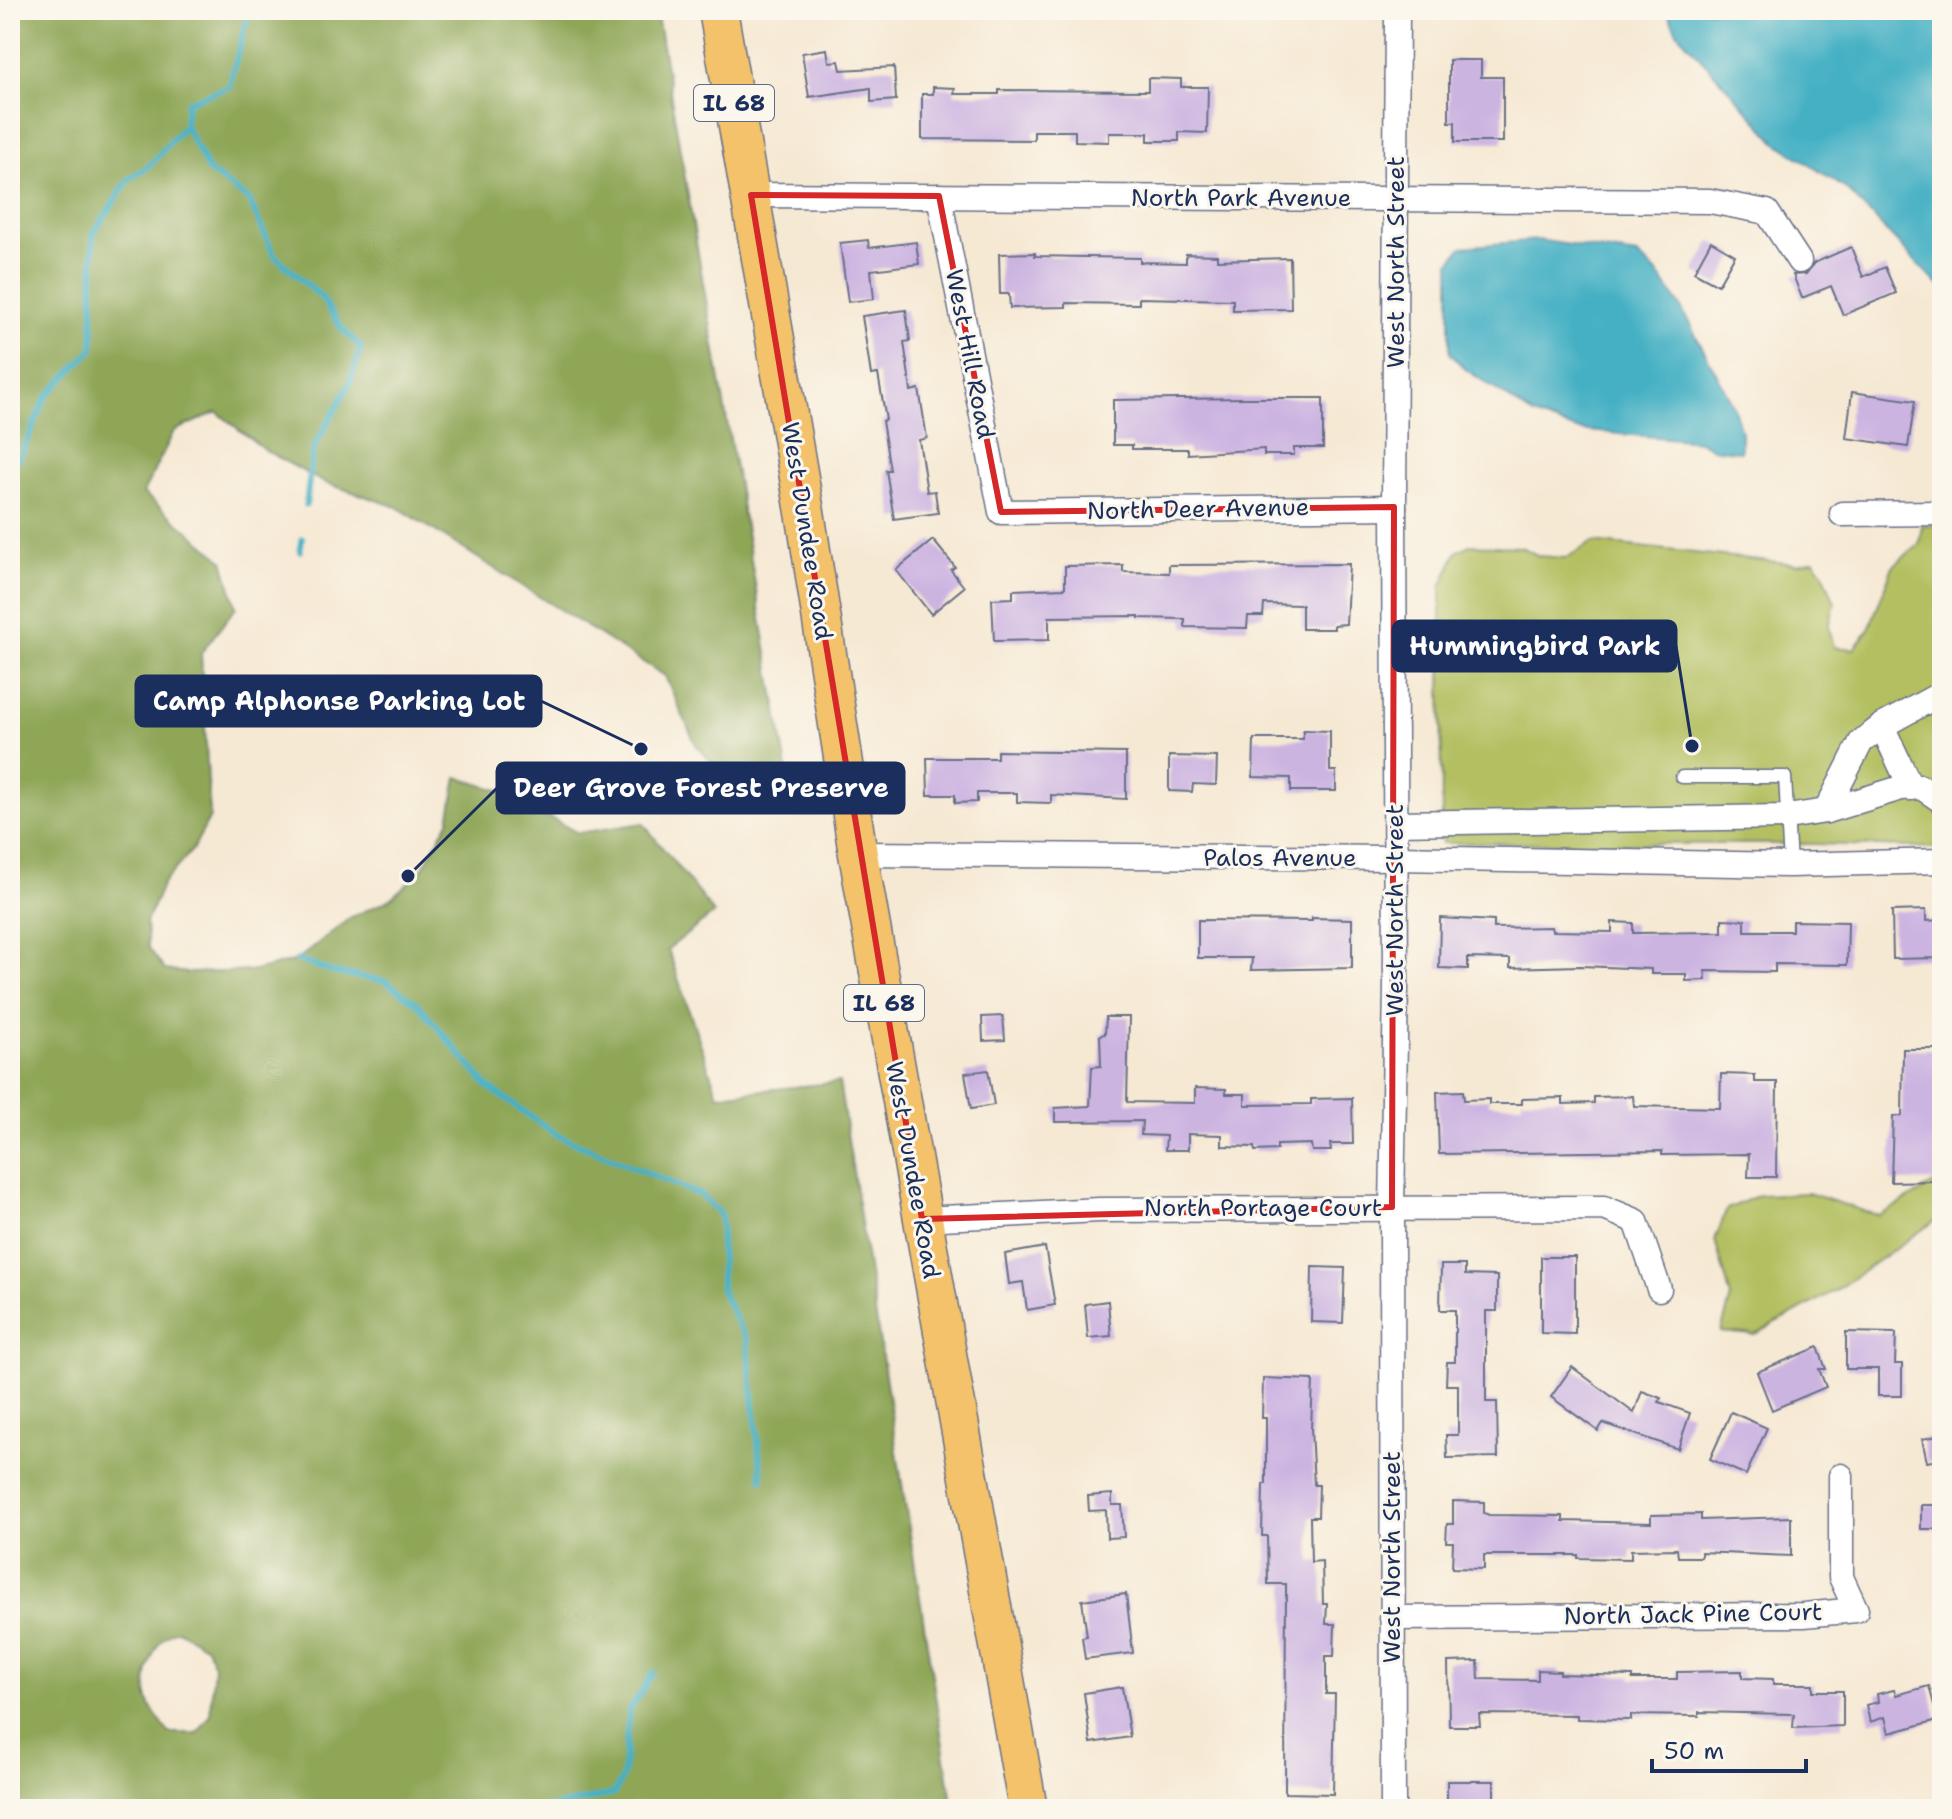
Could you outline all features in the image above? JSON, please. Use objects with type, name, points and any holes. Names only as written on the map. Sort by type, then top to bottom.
[{"type":"main road","name":"West Dundee Road","points":[[718,10],[806,518],[858,854],[1028,1809]]},
{"type":"street","name":"West North Street","points":[[1393,1809],[1397,10]]},
{"type":"street","name":"North Park Avenue","points":[[751,195],[1710,201],[1767,212],[1799,261]]},
{"type":"street","name":"West Hill Road","points":[[939,196],[1001,512]]},
{"type":"street","name":"North Deer Avenue","points":[[1001,512],[1394,507]]},
{"type":"street","points":[[1842,514],[1942,513]]},
{"type":"street","points":[[1826,811],[1861,742],[1882,726],[1942,693]]},
{"type":"street","points":[[1882,726],[1911,788]]},
{"type":"street","points":[[1396,823],[1787,817],[1826,811],[1921,787],[1942,801]]},
{"type":"street","name":"Palos Avenue","points":[[858,854],[1790,865],[1942,861]]},
{"type":"street","name":"North Portage Court","points":[[922,1219],[1099,1210],[1604,1208],[1636,1221],[1659,1289]]},
{"type":"street","name":"North Jack Pine Court","points":[[1392,1618],[1804,1615],[1856,1610],[1841,1577],[1841,1476]]},
{"type":"lane","points":[[1682,777],[1785,777],[1790,865]]},
{"type":"highlighted area","points":[[751,195],[939,196],[1001,512],[1394,507],[1392,1207],[922,1219]]},
{"type":"green space","points":[[10,10],[656,10],[792,798],[726,778],[696,745],[665,676],[397,507],[323,482],[266,451],[217,412],[174,431],[143,493],[223,560],[236,607],[201,653],[210,817],[193,849],[163,883],[146,922],[148,947],[165,970],[189,973],[255,971],[297,960],[351,917],[389,900],[421,871],[449,821],[457,777],[498,790],[578,833],[643,823],[714,913],[668,949],[718,1095],[839,1082],[953,1809],[10,1809]],"holes":[[[178,1630],[206,1647],[214,1665],[210,1716],[197,1733],[169,1733],[148,1700],[146,1680],[151,1659],[162,1640]]]},
{"type":"green space","points":[[1922,525],[1942,525],[1942,848],[1815,844],[1442,843],[1441,587],[1457,552],[1469,545],[1521,547],[1539,556],[1566,558],[1593,542],[1797,564],[1814,560],[1823,572],[1835,603],[1829,627],[1834,647],[1854,649],[1869,629],[1893,566],[1919,544]]},
{"type":"green space","points":[[1942,1179],[1942,1216],[1836,1290],[1755,1335],[1721,1332],[1731,1297],[1715,1240],[1727,1209],[1760,1195],[1808,1193],[1879,1216]]},
{"type":"water","points":[[1666,10],[1942,10],[1942,289],[1846,189],[1777,143],[1677,32]]},
{"type":"water","points":[[1537,240],[1637,255],[1658,274],[1679,304],[1733,405],[1741,432],[1741,451],[1713,449],[1699,441],[1577,430],[1533,415],[1464,368],[1450,353],[1450,262],[1462,247]]},
{"type":"building","points":[[827,49],[829,62],[839,61],[841,70],[894,67],[896,100],[871,102],[871,88],[809,97],[802,53]]},
{"type":"building","points":[[1449,60],[1481,60],[1481,77],[1503,77],[1503,142],[1455,142],[1455,122],[1449,122]]},
{"type":"building","points":[[1148,78],[1181,79],[1181,87],[1208,87],[1207,133],[1179,132],[1179,141],[1148,141],[1148,133],[1109,133],[1109,142],[1075,141],[1075,131],[1034,131],[1034,140],[922,139],[922,94],[933,94],[933,87],[955,88],[954,94],[999,94],[999,90],[1148,91]]},
{"type":"building","points":[[868,240],[869,248],[916,242],[919,264],[871,270],[874,299],[848,302],[840,243]]},
{"type":"building","points":[[1711,241],[1735,255],[1718,285],[1694,272]]},
{"type":"building","points":[[1851,247],[1863,277],[1885,267],[1896,293],[1843,315],[1831,286],[1802,298],[1793,275],[1806,274],[1814,263]]},
{"type":"building","points":[[1035,253],[1035,256],[1140,258],[1140,262],[1186,263],[1186,254],[1217,255],[1217,260],[1290,258],[1291,309],[1233,310],[1233,300],[1139,298],[1139,304],[1066,303],[1066,307],[1010,308],[1009,294],[1000,294],[999,254]]},
{"type":"building","points":[[906,310],[910,341],[904,342],[911,391],[919,389],[927,438],[919,440],[927,492],[935,491],[938,513],[894,519],[882,421],[886,420],[878,374],[871,375],[862,316]]},
{"type":"building","points":[[1852,392],[1915,401],[1908,447],[1846,438]]},
{"type":"building","points":[[1323,398],[1323,448],[1294,448],[1294,455],[1264,455],[1264,449],[1188,454],[1188,449],[1132,449],[1132,445],[1113,445],[1113,400]]},
{"type":"building","points":[[933,540],[955,567],[951,570],[964,587],[931,614],[896,570]]},
{"type":"building","points":[[1349,564],[1346,624],[1334,625],[1334,629],[1302,629],[1302,605],[1264,604],[1263,616],[1248,616],[1247,628],[1185,627],[1185,619],[1139,616],[1049,617],[1049,640],[994,641],[992,599],[1013,598],[1013,590],[1065,588],[1065,566],[1123,565],[1123,572],[1169,573],[1169,565]]},
{"type":"building","points":[[1303,730],[1330,731],[1330,771],[1336,771],[1336,791],[1291,791],[1291,778],[1253,777],[1254,739],[1303,739]]},
{"type":"building","points":[[997,751],[1126,753],[1126,799],[1051,795],[1051,803],[1017,802],[1017,793],[977,793],[977,802],[955,803],[955,795],[928,795],[927,758],[997,758]]},
{"type":"building","points":[[1169,756],[1217,757],[1216,785],[1193,784],[1192,792],[1169,791]]},
{"type":"building","points":[[1926,910],[1926,921],[1942,920],[1942,958],[1893,959],[1892,911]]},
{"type":"building","points":[[1312,918],[1352,919],[1352,968],[1251,970],[1252,958],[1198,958],[1198,920],[1312,921]]},
{"type":"building","points":[[1440,918],[1494,921],[1494,928],[1551,927],[1552,931],[1612,932],[1612,922],[1633,923],[1633,933],[1722,932],[1722,919],[1745,920],[1745,931],[1792,931],[1792,921],[1848,922],[1847,965],[1775,964],[1775,972],[1705,971],[1706,980],[1686,981],[1686,974],[1651,974],[1651,969],[1581,966],[1510,968],[1510,959],[1468,958],[1468,969],[1439,968]]},
{"type":"building","points":[[1003,1016],[1005,1040],[983,1041],[982,1017]]},
{"type":"building","points":[[1106,1017],[1129,1017],[1127,1102],[1195,1103],[1195,1088],[1226,1089],[1226,1094],[1245,1094],[1245,1105],[1311,1104],[1311,1099],[1352,1098],[1353,1144],[1330,1144],[1331,1151],[1312,1151],[1311,1144],[1277,1145],[1277,1150],[1255,1151],[1254,1147],[1222,1146],[1222,1135],[1188,1134],[1188,1150],[1165,1150],[1166,1136],[1141,1135],[1142,1121],[1055,1122],[1055,1108],[1090,1106],[1092,1067],[1101,1066],[1100,1035],[1105,1034]]},
{"type":"building","points":[[1903,1049],[1942,1049],[1942,1148],[1938,1148],[1938,1181],[1891,1182],[1893,1116],[1902,1116]]},
{"type":"building","points":[[988,1070],[994,1105],[971,1109],[965,1073]]},
{"type":"building","points":[[1721,1074],[1755,1075],[1755,1082],[1777,1082],[1776,1177],[1748,1177],[1749,1154],[1662,1155],[1662,1151],[1439,1154],[1437,1092],[1463,1091],[1464,1100],[1489,1099],[1489,1104],[1522,1104],[1522,1099],[1563,1098],[1563,1104],[1594,1103],[1594,1097],[1633,1096],[1634,1106],[1720,1108]]},
{"type":"building","points":[[1045,1247],[1055,1305],[1027,1310],[1023,1282],[1009,1284],[1005,1254]]},
{"type":"building","points":[[1541,1257],[1575,1257],[1575,1334],[1541,1333]]},
{"type":"building","points":[[1441,1265],[1465,1265],[1465,1275],[1497,1276],[1497,1311],[1486,1311],[1486,1402],[1497,1402],[1498,1457],[1447,1458],[1446,1435],[1458,1435],[1458,1385],[1446,1385],[1447,1362],[1455,1362],[1455,1310],[1440,1310]]},
{"type":"building","points":[[1312,1267],[1345,1268],[1343,1323],[1311,1322]]},
{"type":"building","points":[[1108,1301],[1111,1336],[1088,1338],[1085,1304]]},
{"type":"building","points":[[1846,1332],[1896,1333],[1895,1364],[1902,1364],[1902,1396],[1878,1396],[1878,1369],[1846,1369]]},
{"type":"building","points":[[1818,1347],[1826,1369],[1819,1369],[1826,1387],[1772,1410],[1757,1372]]},
{"type":"building","points":[[1572,1367],[1634,1413],[1642,1391],[1661,1398],[1659,1402],[1690,1413],[1678,1449],[1603,1423],[1598,1431],[1551,1397]]},
{"type":"building","points":[[1263,1378],[1313,1380],[1311,1429],[1314,1485],[1319,1485],[1318,1517],[1310,1517],[1311,1562],[1322,1561],[1326,1624],[1335,1624],[1334,1656],[1326,1656],[1326,1694],[1335,1694],[1333,1794],[1285,1793],[1286,1584],[1268,1584],[1267,1536],[1262,1536],[1263,1484],[1266,1484]]},
{"type":"building","points":[[1731,1412],[1767,1428],[1746,1475],[1710,1459]]},
{"type":"building","points":[[1942,1435],[1942,1459],[1927,1462],[1922,1439]]},
{"type":"building","points":[[1112,1494],[1112,1505],[1122,1505],[1124,1537],[1107,1538],[1106,1510],[1089,1511],[1088,1496]]},
{"type":"building","points":[[1453,1501],[1484,1502],[1484,1513],[1489,1515],[1563,1516],[1563,1521],[1651,1523],[1651,1515],[1701,1514],[1701,1520],[1791,1517],[1791,1556],[1701,1552],[1701,1557],[1678,1557],[1677,1549],[1631,1550],[1631,1559],[1578,1558],[1578,1555],[1484,1555],[1484,1569],[1452,1568],[1453,1542],[1446,1542],[1447,1524],[1453,1524]]},
{"type":"building","points":[[1921,1505],[1942,1505],[1942,1529],[1921,1529]]},
{"type":"building","points":[[1126,1594],[1133,1653],[1085,1659],[1082,1637],[1087,1636],[1082,1600]]},
{"type":"building","points":[[1478,1661],[1479,1679],[1538,1680],[1538,1670],[1560,1671],[1560,1674],[1632,1676],[1632,1679],[1677,1679],[1677,1672],[1742,1671],[1742,1678],[1773,1679],[1773,1684],[1813,1684],[1813,1691],[1843,1691],[1843,1726],[1793,1728],[1794,1714],[1699,1712],[1699,1716],[1631,1715],[1631,1720],[1577,1719],[1577,1715],[1479,1714],[1480,1726],[1449,1726],[1448,1662]]},
{"type":"building","points":[[1929,1686],[1938,1720],[1889,1733],[1885,1717],[1870,1722],[1866,1705],[1878,1702],[1877,1694],[1894,1690],[1896,1695]]},
{"type":"building","points":[[1122,1687],[1130,1737],[1091,1743],[1084,1693]]},
{"type":"building","points":[[1447,1781],[1494,1781],[1494,1809],[1447,1809]]},
{"type":"waterway","points":[[249,10],[229,87],[187,102],[185,125],[208,170],[249,200],[274,255],[321,297],[342,329],[361,347],[349,385],[313,449],[306,505]]},
{"type":"waterway","points":[[10,462],[19,459],[46,397],[93,349],[93,234],[129,179],[149,166],[185,125]]},
{"type":"waterway","points":[[300,551],[302,539]]},
{"type":"waterway","points":[[297,960],[336,973],[385,981],[417,1003],[487,1086],[557,1135],[702,1196],[721,1215],[721,1290],[747,1341],[762,1479]]},
{"type":"waterway","points":[[543,1809],[614,1794],[623,1776],[629,1711],[653,1673]]},
{"type":"place","name":"Hummingbird Park","points":[[1692,746]]},
{"type":"place","name":"Camp Alphonse Parking Lot","points":[[641,749]]},
{"type":"place","name":"Deer Grove Forest Preserve","points":[[408,876]]}]
